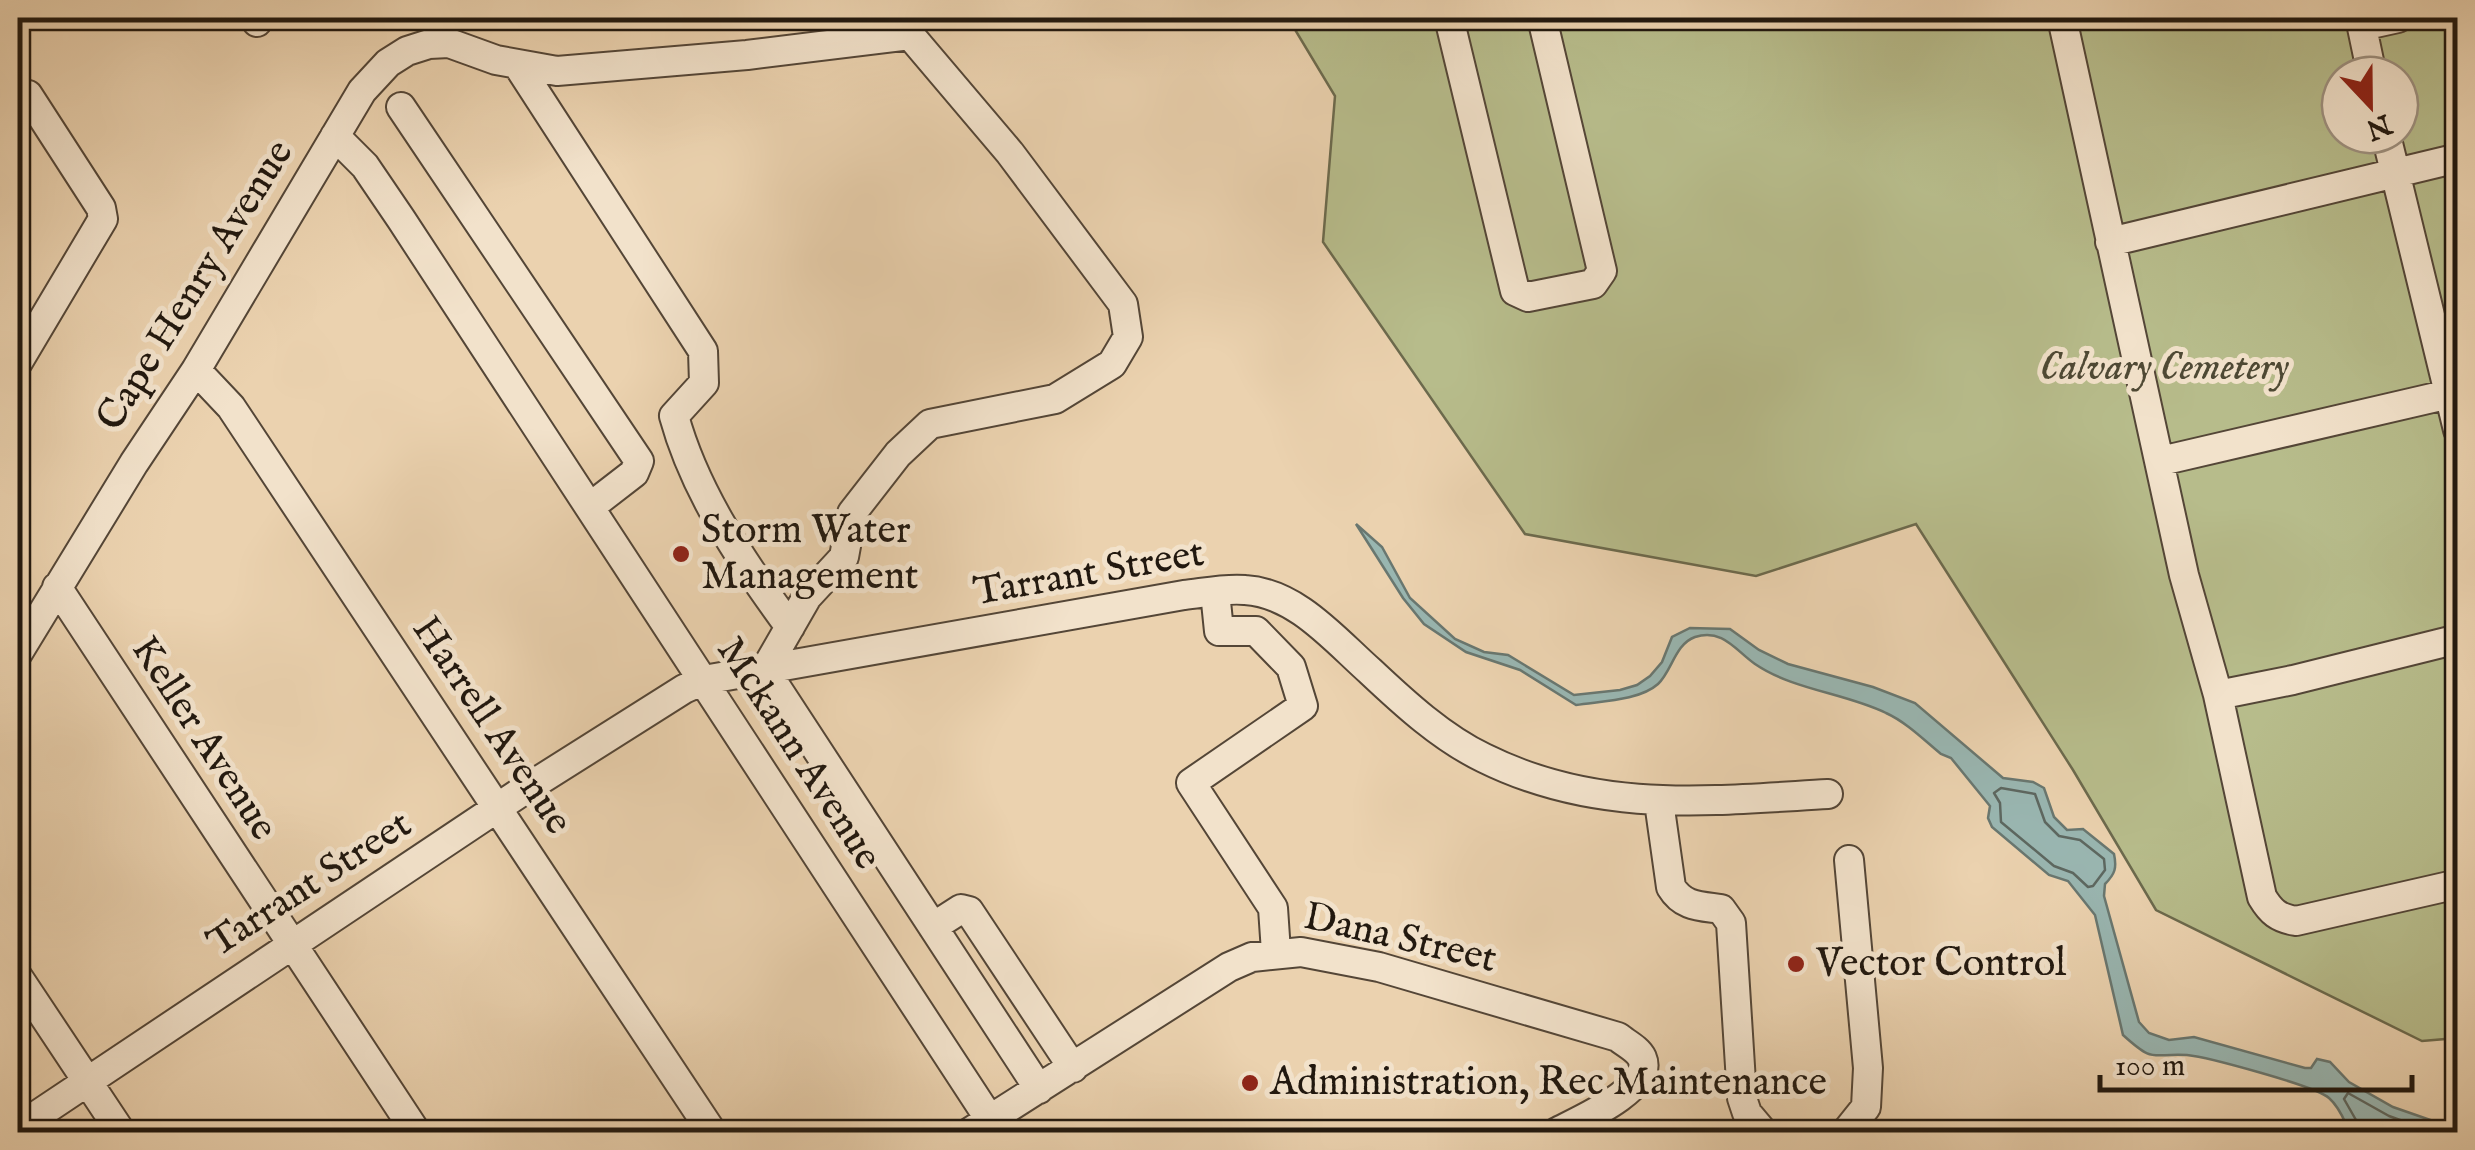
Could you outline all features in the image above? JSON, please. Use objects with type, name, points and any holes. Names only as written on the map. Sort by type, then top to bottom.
[{"type":"street","points":[[1449,18],[1515,291],[1528,297],[1594,284],[1602,271],[1542,18]]},
{"type":"street","points":[[2062,18],[2184,575],[2218,695],[2262,897],[2272,912],[2296,921],[2458,884]]},
{"type":"street","points":[[2368,55],[2361,22],[2398,18]]},
{"type":"street","name":"Cape Henry Avenue","points":[[18,653],[196,370],[370,80],[406,50],[450,43],[506,62],[557,71],[910,36],[1010,154],[1123,304],[1128,337],[1112,364],[1055,398],[930,424],[898,454],[852,513],[844,557],[807,597],[790,627]]},
{"type":"street","points":[[506,62],[703,351],[704,384],[674,416],[684,453],[712,508],[790,627],[765,670],[1039,1088]]},
{"type":"street","points":[[18,362],[103,219],[101,208],[28,95]]},
{"type":"street","points":[[401,107],[639,461],[634,473],[590,508]]},
{"type":"street","name":"Mckann Avenue","points":[[335,136],[365,166],[704,680],[986,1128]]},
{"type":"street","points":[[2391,155],[2453,392],[2458,430]]},
{"type":"street","points":[[2110,242],[2458,158]]},
{"type":"street","name":"Harrell Avenue","points":[[196,370],[232,407],[712,1132]]},
{"type":"street","points":[[2160,461],[2453,392]]},
{"type":"street","name":"Keller Avenue","points":[[57,588],[416,1132]]},
{"type":"street","name":"Tarrant Street","points":[[18,1128],[496,809],[704,680],[1245,590],[1295,608],[1320,624],[1446,736],[1482,757],[1561,788],[1659,802],[1828,794]]},
{"type":"street","points":[[1215,592],[1218,631],[1256,631],[1291,667],[1302,706],[1191,783],[1273,908],[1276,952]]},
{"type":"street","points":[[2218,695],[2458,639]]},
{"type":"street","points":[[1659,802],[1671,887],[1676,897],[1694,906],[1721,909],[1731,924],[1742,1098],[1747,1114],[1763,1132]]},
{"type":"street","points":[[1846,1132],[1866,1107],[1868,1068],[1849,860]]},
{"type":"street","points":[[933,927],[961,909],[969,911],[1073,1068]]},
{"type":"street","name":"Dana Street","points":[[986,1128],[1039,1088],[1229,967],[1276,952],[1301,952],[1379,968],[1618,1037],[1642,1058],[1643,1069],[1637,1083],[1623,1096],[1558,1132]]},
{"type":"street","points":[[18,977],[121,1132]]},
{"type":"green space","name":"Calvary Cemetery","points":[[1288,18],[2457,18],[2457,1038],[2422,1041],[2156,910],[2073,770],[1916,524],[1756,576],[1525,534],[1323,242],[1335,96]]},
{"type":"water","points":[[1356,524],[1382,547],[1410,598],[1455,639],[1484,652],[1508,655],[1574,695],[1637,685],[1662,662],[1672,637],[1690,628],[1730,629],[1788,664],[1915,703],[2003,778],[2033,782],[2044,788],[2054,817],[2067,830],[2083,829],[2114,854],[2114,870],[2105,884],[2104,896],[2139,1022],[2149,1033],[2169,1040],[2194,1037],[2305,1068],[2311,1068],[2317,1059],[2330,1062],[2349,1082],[2393,1107],[2436,1122],[2457,1121],[2457,1132],[2344,1132],[2346,1124],[2339,1110],[2320,1093],[2216,1061],[2187,1055],[2153,1055],[2141,1050],[2123,1035],[2095,915],[2068,881],[2049,875],[1992,827],[1988,818],[1990,806],[1951,758],[1893,717],[1786,680],[1755,664],[1721,638],[1705,635],[1683,645],[1663,679],[1650,690],[1576,705],[1520,670],[1466,652],[1424,624]]},
{"type":"place","name":"Storm Water Management","points":[[681,554]]},
{"type":"place","name":"Vector Control","points":[[1796,964]]},
{"type":"place","name":"Administration, Rec Maintenance","points":[[1250,1083]]}]
